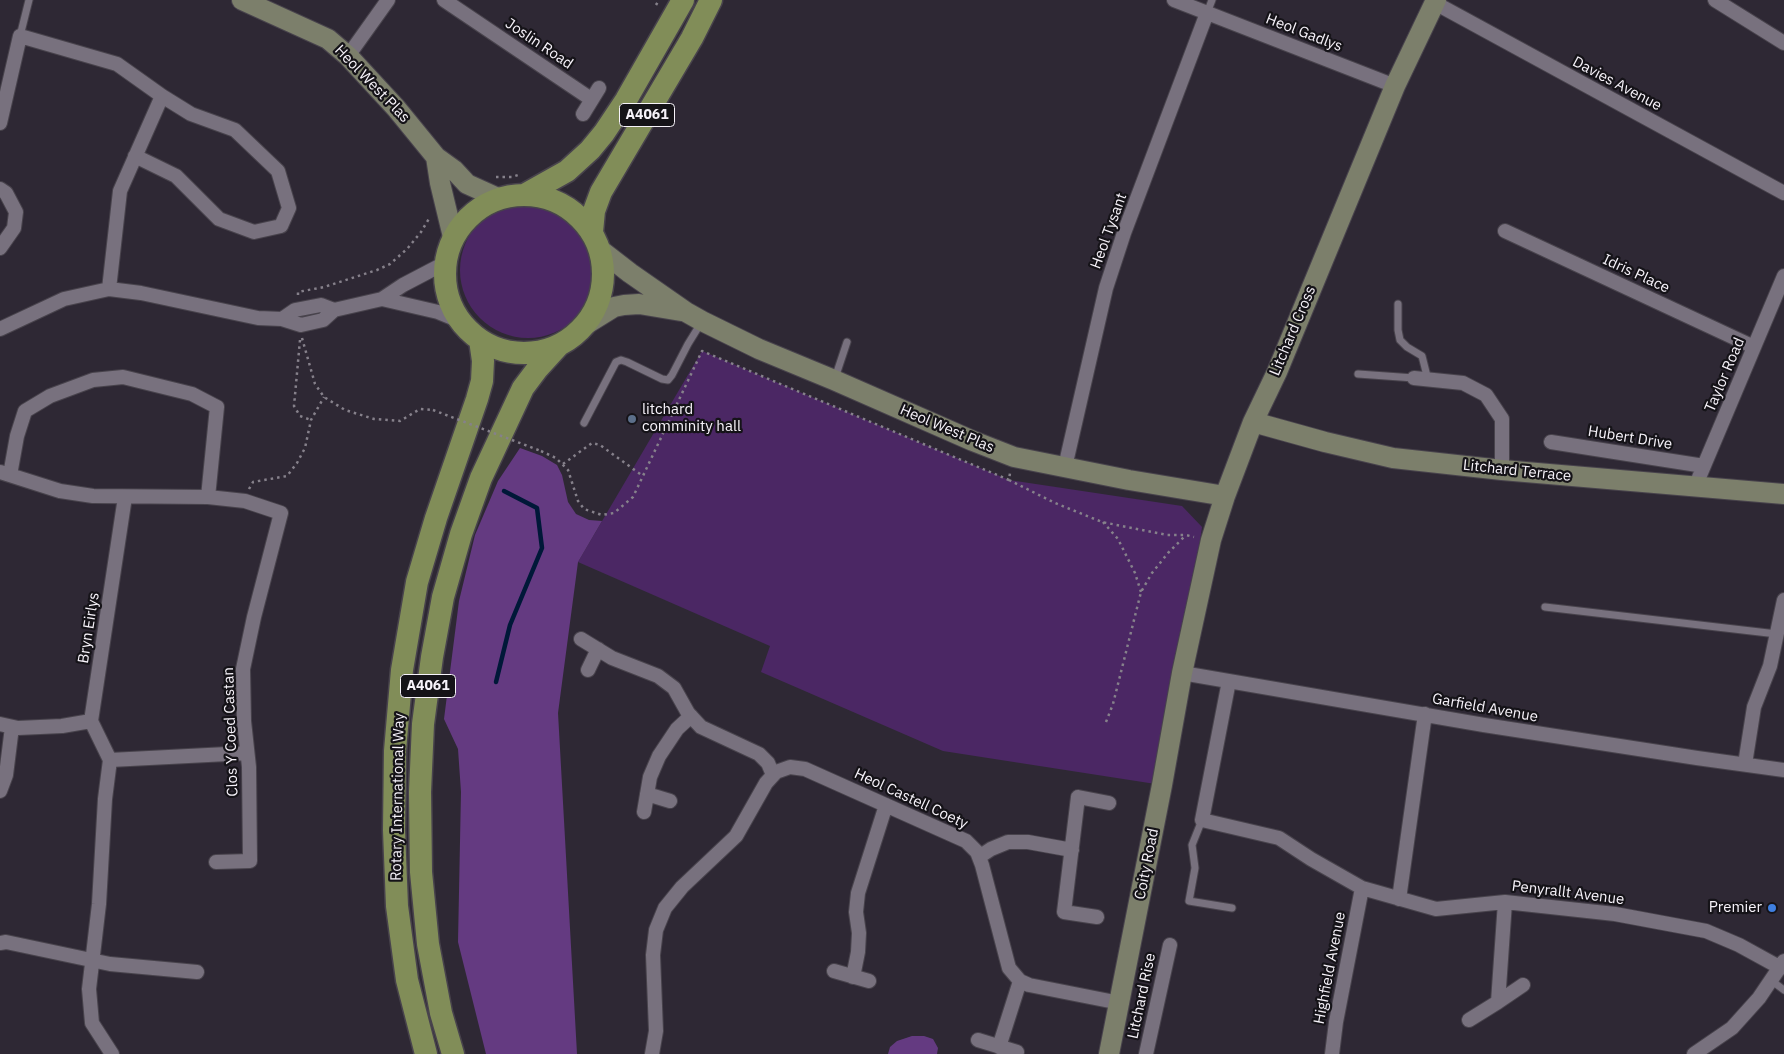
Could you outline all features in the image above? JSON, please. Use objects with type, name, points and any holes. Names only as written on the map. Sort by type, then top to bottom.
[{"type":"main road","name":"A4061","points":[[526,194],[568,171],[590,150],[604,133],[626,100],[682,0]]},
{"type":"main road","name":"A4061","points":[[596,241],[594,211],[601,192],[692,38],[711,0]]},
{"type":"main road","points":[[526,194],[546,197],[564,205],[580,217],[596,241],[604,275],[599,301],[585,324],[573,336],[559,345],[544,351],[511,352],[494,348],[480,340],[460,321],[446,293],[445,263],[453,237],[464,221],[479,208],[498,198],[526,194]]},
{"type":"main road","name":"Rotary International Way","points":[[426,1054],[407,980],[397,906],[394,830],[395,751],[402,670],[417,582],[436,518],[482,381],[483,361],[480,340]]},
{"type":"main road","name":"Rotary International Way","points":[[453,1054],[441,1013],[428,944],[421,872],[420,792],[423,724],[432,657],[443,597],[458,543],[481,478],[522,388],[559,345]]},
{"type":"street","name":"Heol West Plas","points":[[242,0],[328,39],[348,56],[396,108],[436,157],[454,170],[467,184],[498,198]]},
{"type":"street","points":[[348,56],[388,0]]},
{"type":"street","name":"Joslin Road","points":[[444,0],[595,94],[583,114]]},
{"type":"street","name":"Heol Gadlys","points":[[1174,0],[1210,6],[1395,86]]},
{"type":"street","points":[[1715,0],[1784,43]]},
{"type":"street","name":"Litchard Cross","points":[[1182,673],[1210,547],[1225,496],[1253,422],[1277,372],[1395,86],[1436,2]]},
{"type":"street","name":"Davies Avenue","points":[[1436,2],[1784,193]]},
{"type":"street","name":"Heol Tysant","points":[[1065,467],[1106,288],[1124,233],[1210,6]]},
{"type":"street","points":[[0,123],[20,36],[117,64],[191,114],[235,130],[278,171],[289,208],[281,226],[254,232],[219,219],[176,176],[135,156]]},
{"type":"street","points":[[109,289],[120,191],[162,96]]},
{"type":"street","name":"Heol West Plas","points":[[436,157],[453,237]]},
{"type":"street","points":[[0,189],[6,193],[16,212],[14,228],[0,248]]},
{"type":"street","name":"Idris Place","points":[[1505,230],[1754,346]]},
{"type":"street","name":"Heol West Plas","points":[[596,241],[630,273],[694,316],[759,349],[834,380],[933,425],[1014,457],[1129,480],[1225,496]]},
{"type":"street","points":[[0,329],[64,299],[109,289],[141,293],[258,318],[282,319],[295,310],[321,305],[334,310],[382,299],[445,263]]},
{"type":"street","name":"Taylor Road","points":[[1695,487],[1784,276]]},
{"type":"street","points":[[382,299],[438,312],[460,321]]},
{"type":"street","name":"Heol West Plas","points":[[585,324],[614,307],[624,305],[639,304],[694,316]]},
{"type":"street","points":[[208,497],[217,407],[192,394],[123,377],[93,380],[50,396],[25,411],[5,473],[60,491],[93,496],[208,497],[245,501]]},
{"type":"street","points":[[1421,379],[1463,382],[1486,395],[1502,419],[1502,470]]},
{"type":"street","name":"Litchard Terrace","points":[[1253,422],[1393,458],[1502,470],[1784,494]]},
{"type":"street","name":"Hubert Drive","points":[[1551,442],[1704,466]]},
{"type":"street","name":"Bryn Eirlys","points":[[91,721],[125,497]]},
{"type":"street","name":"Clos Y Coed Castan","points":[[216,862],[250,861],[243,668],[281,512],[245,501]]},
{"type":"street","points":[[1745,764],[1754,707],[1770,666],[1784,605]]},
{"type":"street","points":[[581,639],[612,658],[658,676],[674,688],[691,716],[701,727],[759,754],[768,763],[773,775],[766,782],[736,836],[682,887],[665,908],[656,930],[653,955],[656,1031],[652,1054]]},
{"type":"street","points":[[588,670],[598,649]]},
{"type":"street","name":"Garfield Avenue","points":[[1182,673],[1626,748],[1784,770]]},
{"type":"street","name":"Coity Road","points":[[1109,1054],[1182,673]]},
{"type":"street","points":[[1202,820],[1229,681]]},
{"type":"street","points":[[1399,899],[1425,714]]},
{"type":"street","points":[[644,812],[650,777],[658,756],[677,729],[691,716]]},
{"type":"street","points":[[0,791],[6,775],[6,725],[62,726],[91,721],[110,760],[105,799],[99,904],[89,989],[92,1023],[112,1054]]},
{"type":"street","points":[[110,760],[247,753]]},
{"type":"street","name":"Heol Castell Coety","points":[[773,775],[790,767],[805,769],[966,841],[977,852],[979,857],[1009,968],[1020,981]]},
{"type":"street","points":[[647,794],[670,801]]},
{"type":"street","points":[[1098,917],[1064,912],[1078,798],[1109,803]]},
{"type":"street","points":[[853,977],[858,952],[859,933],[856,912],[858,893],[886,805]]},
{"type":"street","name":"Penyrallt Avenue","points":[[1202,820],[1279,838],[1362,888],[1436,909],[1505,902],[1615,914],[1706,931],[1782,964]]},
{"type":"street","points":[[979,857],[991,849],[1008,842],[1028,842],[1072,850]]},
{"type":"street","name":"Highfield Avenue","points":[[1332,1054],[1336,1022],[1362,888]]},
{"type":"street","points":[[1498,1002],[1505,902]]},
{"type":"street","points":[[0,943],[6,942],[110,964],[197,972]]},
{"type":"street","name":"Litchard Rise","points":[[1146,1054],[1170,945]]},
{"type":"street","points":[[1696,1054],[1732,1028],[1759,998],[1782,964]]},
{"type":"street","points":[[834,971],[869,981]]},
{"type":"street","points":[[999,1047],[1020,981],[1030,985],[1120,1003]]},
{"type":"street","points":[[1469,1020],[1523,985]]},
{"type":"street","points":[[978,1040],[1017,1052]]},
{"type":"lane","points":[[20,36],[29,0]]},
{"type":"lane","points":[[1358,374],[1421,379],[1422,356],[1400,340],[1398,304]]},
{"type":"lane","points":[[584,423],[616,362],[621,360],[627,362],[668,380],[688,344],[694,316]]},
{"type":"lane","points":[[834,380],[847,342]]},
{"type":"lane","points":[[1545,607],[1777,634]]},
{"type":"lane","points":[[1202,820],[1192,845],[1195,868],[1188,902],[1232,908]]},
{"type":"lane","points":[[1772,981],[1784,990]]},
{"type":"path","points":[[311,420],[300,416],[294,406],[300,333],[316,384],[324,397],[345,410],[374,419],[400,421],[420,409],[433,410],[541,451],[556,458],[568,470],[578,501],[584,509],[602,515],[614,513],[634,497],[702,351],[1009,480],[1055,503],[1102,522],[1167,535],[1186,535],[1152,573],[1141,592],[1113,704],[1106,722]]},
{"type":"path","points":[[245,501],[253,482],[287,476],[297,463],[305,448],[311,420],[324,397]]},
{"type":"path","points":[[563,464],[592,443],[600,445],[643,476]]},
{"type":"path","points":[[1009,480],[1014,457]]},
{"type":"path","points":[[1102,522],[1118,539],[1135,573],[1141,592]]},
{"type":"shaded area","points":[[528,202],[554,207],[576,222],[591,244],[596,270],[591,296],[576,318],[554,333],[528,338],[502,333],[480,318],[465,296],[460,270],[465,244],[480,222],[502,207]]},
{"type":"shaded area","points":[[702,351],[1009,480],[1182,506],[1202,527],[1182,673],[1162,785],[943,751],[761,672],[770,646],[578,562]]},
{"type":"shaded area","points":[[520,448],[542,456],[557,465],[562,475],[568,502],[576,514],[589,520],[602,521],[578,562],[558,713],[577,1054],[486,1054],[458,942],[461,792],[458,749],[444,719],[459,601],[475,535],[498,481]]},
{"type":"shaded area","points":[[912,1036],[924,1036],[933,1039],[938,1048],[937,1054],[888,1054],[890,1047],[897,1041]]},
{"type":"waterway","points":[[496,682],[510,625],[542,548],[537,508],[504,491]]},
{"type":"place","name":"litchard comminity hall","points":[[632,419]]},
{"type":"place","name":"Premier","points":[[1772,908]]}]
